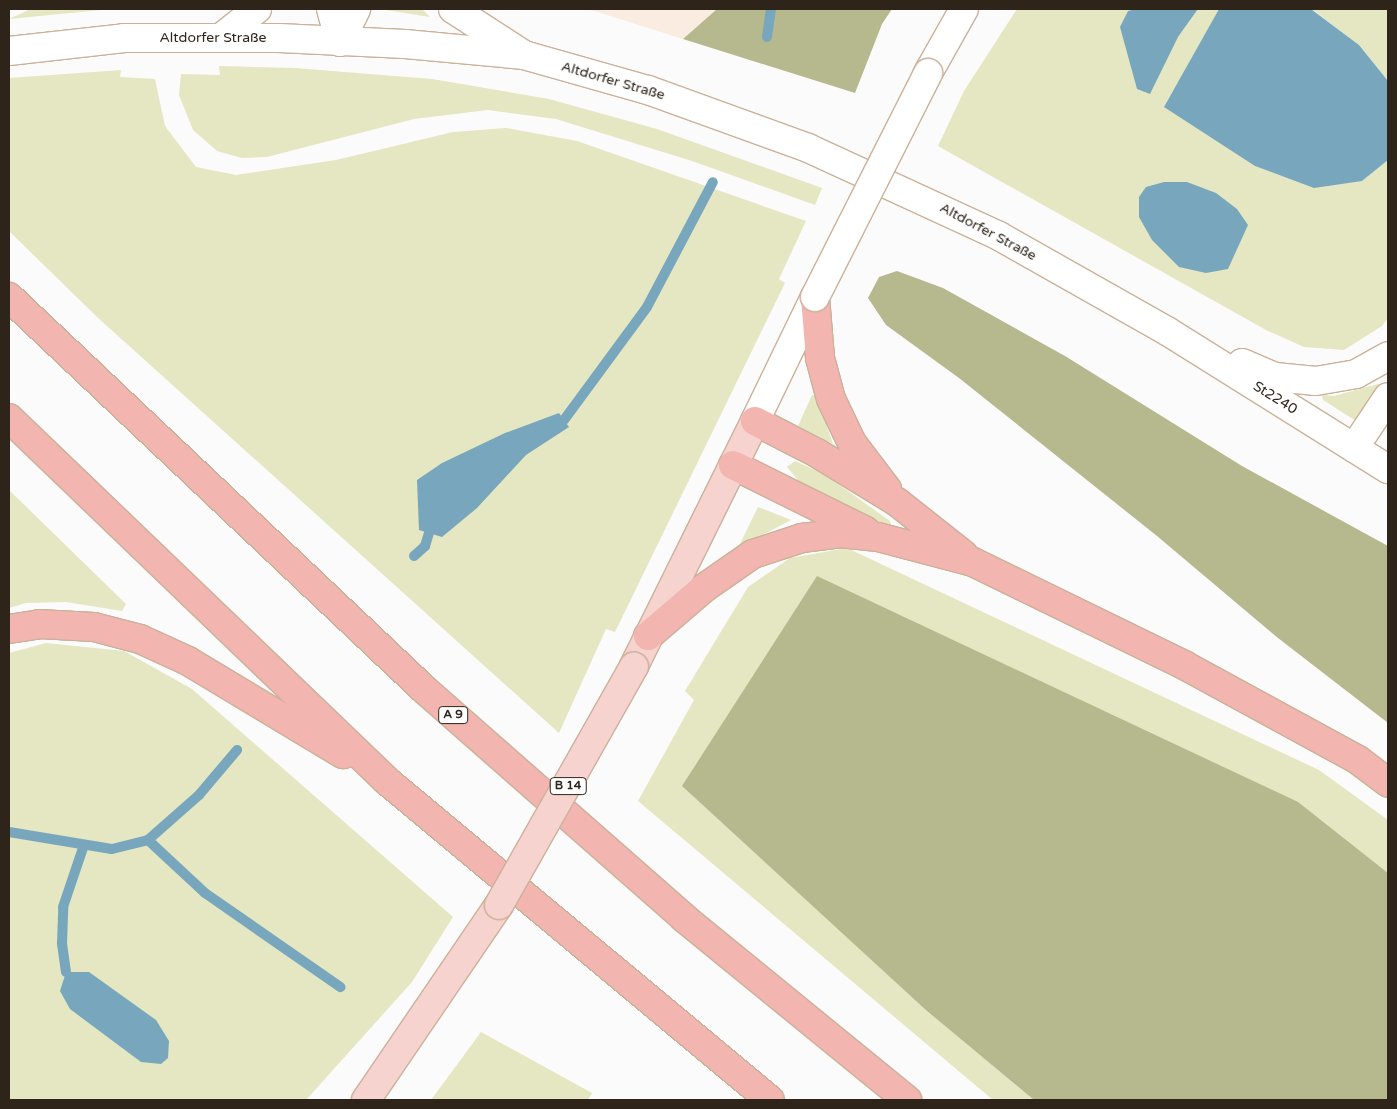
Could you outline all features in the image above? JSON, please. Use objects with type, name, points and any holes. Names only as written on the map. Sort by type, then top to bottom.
[{"type":"highway","name":"A 9","points":[[9,297],[426,691],[684,918],[908,1100]]},
{"type":"highway","points":[[815,297],[820,358],[831,399],[852,443],[897,502]]},
{"type":"highway","points":[[9,418],[387,781],[770,1100]]},
{"type":"highway","points":[[755,421],[817,453],[897,502],[973,562]]},
{"type":"highway","points":[[733,465],[878,537]]},
{"type":"highway","points":[[648,636],[704,588],[753,554],[802,538],[840,533],[878,537],[973,562],[1184,665],[1358,760],[1388,783]]},
{"type":"highway","points":[[9,629],[39,624],[94,627],[140,639],[188,661],[387,781]]},
{"type":"main road","points":[[222,37],[257,9]]},
{"type":"main road","points":[[331,9],[340,42]]},
{"type":"main road","points":[[340,42],[356,9]]},
{"type":"main road","points":[[453,9],[524,55]]},
{"type":"main road","points":[[755,421],[928,73],[964,9]]},
{"type":"main road","name":"Altdorfer Straße","points":[[9,50],[124,38],[222,37],[340,42],[524,55],[648,90],[808,148],[999,236],[1167,331]]},
{"type":"main road","points":[[1167,331],[1275,377],[1316,380],[1356,374],[1388,356]]},
{"type":"main road","name":"St2240","points":[[1167,331],[1386,466]]},
{"type":"main road","points":[[1354,448],[1388,397]]},
{"type":"main road","name":"B 14","points":[[366,1100],[440,996],[546,826],[634,666],[755,421]]},
{"type":"shaded area","points":[[588,9],[717,9],[683,39]]},
{"type":"green space","points":[[31,9],[111,9],[9,19]]},
{"type":"green space","points":[[422,9],[430,17],[386,10]]},
{"type":"green space","points":[[717,9],[892,9],[882,24],[855,93],[683,39]]},
{"type":"green space","points":[[1017,9],[1135,9],[1128,11],[1178,37],[1198,9],[1219,9],[1165,107],[1362,181],[1388,160],[1388,318],[1382,326],[1344,350],[1304,347],[1266,330],[938,146],[964,91]]},
{"type":"green space","points":[[1312,9],[1388,9],[1388,81],[1359,45]]},
{"type":"green space","points":[[219,66],[295,68],[432,79],[549,99],[657,129],[822,188],[815,205],[692,161],[556,119],[488,110],[414,119],[267,157],[242,158],[217,151],[193,130],[179,95],[181,74],[220,75]]},
{"type":"green space","points":[[121,70],[120,77],[155,79],[165,126],[196,167],[236,175],[336,160],[453,132],[506,128],[577,141],[806,221],[779,279],[785,283],[615,632],[606,629],[559,733],[97,317],[9,231],[9,78]]},
{"type":"green space","points":[[897,271],[943,288],[1065,356],[1242,466],[1388,546],[1388,723],[1278,638],[1157,536],[959,378],[886,325],[868,298],[879,277]]},
{"type":"green space","points":[[1378,384],[1383,387],[1356,421],[1323,400],[1322,395],[1334,396]]},
{"type":"green space","points":[[812,395],[817,397],[833,444],[798,426]]},
{"type":"green space","points":[[795,461],[824,474],[890,521],[892,528],[811,496],[787,467]]},
{"type":"green space","points":[[9,490],[126,604],[122,611],[66,602],[26,603],[9,608]]},
{"type":"green space","points":[[758,507],[791,520],[738,548]]},
{"type":"green space","points":[[847,548],[1319,770],[1388,820],[1388,873],[1297,802],[927,1011],[1034,1100],[993,1100],[638,801],[694,700],[685,691],[748,587],[790,558]]},
{"type":"green space","points":[[817,576],[1298,802],[1388,873],[1388,1100],[1034,1100],[927,1011],[682,786]]},
{"type":"green space","points":[[46,643],[124,651],[192,689],[453,917],[412,982],[306,1100],[9,1100],[9,653]]},
{"type":"green space","points":[[481,1032],[592,1093],[588,1100],[431,1100]]},
{"type":"water","points":[[1135,9],[1198,9],[1178,37],[1150,94],[1137,89],[1120,27],[1128,11]]},
{"type":"water","points":[[1219,9],[1311,9],[1359,45],[1388,81],[1388,160],[1362,181],[1314,188],[1255,166],[1164,107]]},
{"type":"water","points":[[1164,182],[1187,182],[1216,193],[1237,209],[1248,225],[1228,269],[1206,273],[1179,267],[1152,240],[1139,217],[1139,197],[1146,187]]},
{"type":"water","points":[[559,413],[569,427],[526,455],[477,508],[442,537],[419,530],[417,480],[442,463],[505,433]]},
{"type":"water","points":[[66,972],[89,972],[156,1020],[169,1041],[168,1058],[161,1064],[141,1062],[70,1009],[60,991]]},
{"type":"waterway","points":[[767,37],[771,9]]},
{"type":"waterway","points":[[564,420],[647,307],[713,182]]},
{"type":"waterway","points":[[414,556],[425,546],[429,533]]},
{"type":"waterway","points":[[9,832],[112,849],[148,840],[199,795],[237,750]]},
{"type":"waterway","points":[[148,840],[205,893],[340,987]]},
{"type":"waterway","points":[[66,972],[62,944],[63,907],[84,845]]}]
